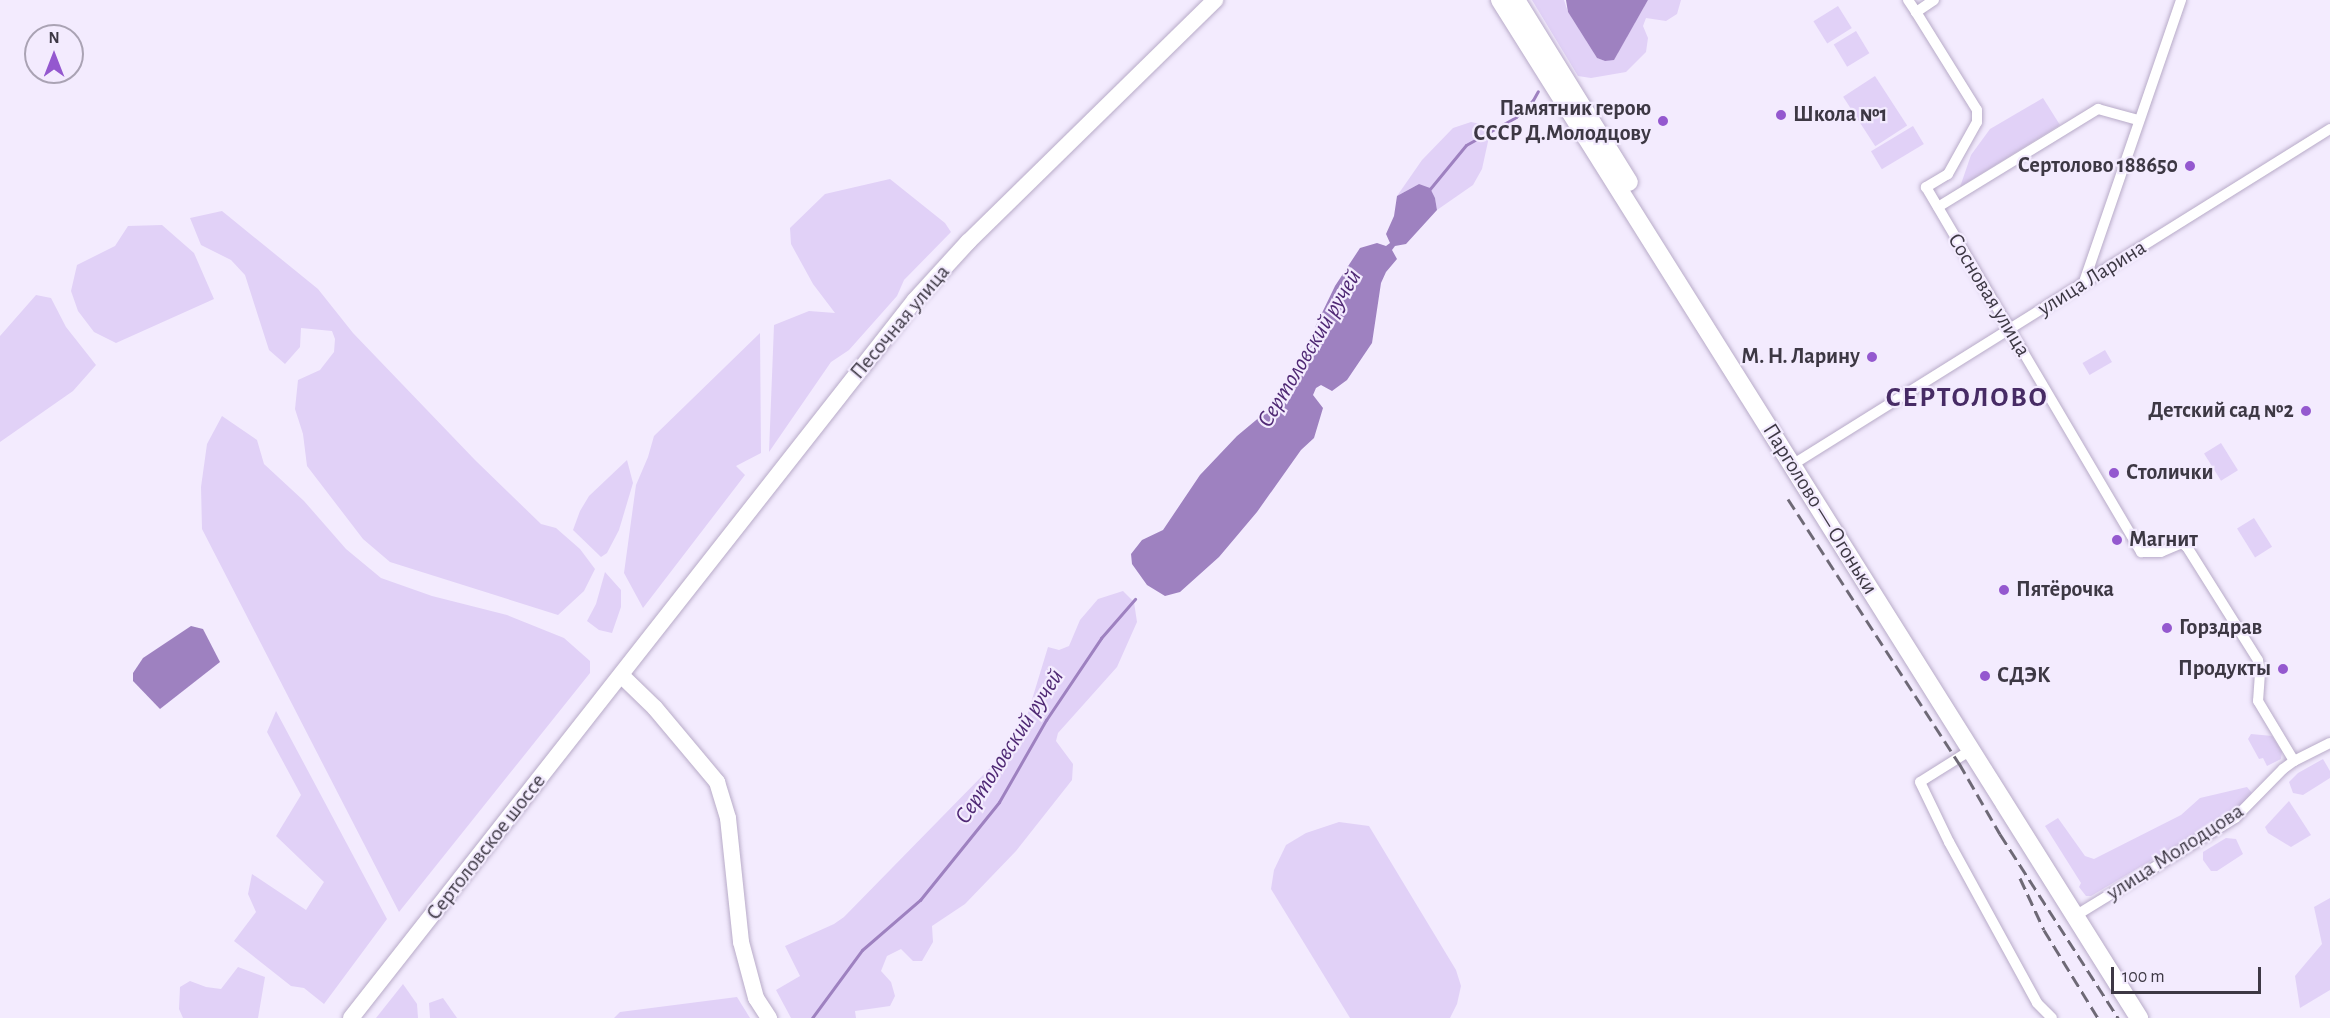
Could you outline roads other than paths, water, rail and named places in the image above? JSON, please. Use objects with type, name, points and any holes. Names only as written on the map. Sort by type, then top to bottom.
[{"type":"main road","name":"Песочная улица","points":[[621,675],[915,300],[968,242],[1215,0]]},
{"type":"main road","name":"Парголово — Огоньки","points":[[1500,0],[1796,462],[2080,913],[2139,1018]]},
{"type":"main road","name":"Парголово — Огоньки","points":[[1516,0],[1971,750],[2152,1018]]},
{"type":"main road","name":"Сертоловское шоссе","points":[[351,1018],[621,675]]},
{"type":"main road","points":[[621,675],[655,708],[717,782],[728,818],[741,942],[756,999],[769,1018]]},
{"type":"street","points":[[1908,0],[1916,12],[1934,0]]},
{"type":"street","points":[[2084,282],[2181,0]]},
{"type":"street","name":"Сосновая улица","points":[[1916,12],[1977,110],[1977,122],[1948,174],[1926,187],[2141,552],[2161,552],[2182,543],[2187,547],[2258,660],[2260,673],[2258,700],[2294,761]]},
{"type":"street","points":[[1938,207],[2098,109],[2138,120]]},
{"type":"street","name":"улица Ларина","points":[[1796,462],[2330,129]]},
{"type":"street","name":"улица Молодцова","points":[[2080,913],[2235,818],[2294,761],[2330,743]]},
{"type":"street","points":[[1971,750],[1920,782],[1949,842],[2037,1003],[2052,1018]]},
{"type":"water","points":[[1566,0],[1648,0],[1614,60],[1605,61],[1597,58],[1568,12]]},
{"type":"water","points":[[1419,184],[1430,188],[1437,210],[1406,244],[1395,246],[1392,250],[1397,259],[1386,272],[1381,283],[1372,343],[1347,380],[1332,391],[1321,385],[1316,388],[1313,395],[1323,408],[1314,438],[1301,450],[1257,512],[1219,557],[1180,592],[1165,596],[1147,585],[1132,564],[1131,554],[1142,540],[1163,530],[1200,475],[1237,436],[1280,400],[1335,286],[1360,248],[1377,243],[1386,246],[1390,243],[1386,234],[1394,216],[1397,196]]},
{"type":"water","points":[[191,626],[203,629],[220,662],[160,709],[133,681],[133,673],[143,658]]},
{"type":"waterway","name":"Сертоловский ручей","points":[[1429,190],[1466,145],[1516,117],[1533,100],[1538,91]]},
{"type":"waterway","name":"Сертоловский ручей","points":[[812,1018],[862,950],[920,900],[999,802],[1046,720],[1101,638],[1135,599]]},
{"type":"railway","points":[[1788,499],[1959,763],[2000,834],[2118,1018]]},
{"type":"railway","points":[[2020,878],[2044,930],[2098,1018]]},
{"type":"place","name":"Школа №1","points":[[1781,115]]},
{"type":"place","name":"Памятник герою СССР Д.Молодцову","points":[[1663,121]]},
{"type":"place","name":"Сертолово 188650","points":[[2190,166]]},
{"type":"place","name":"М. Н. Ларину","points":[[1872,357]]},
{"type":"place","name":"Детский сад №2","points":[[2306,411]]},
{"type":"place","name":"Столички","points":[[2114,473]]},
{"type":"place","name":"Магнит","points":[[2117,540]]},
{"type":"place","name":"Пятёрочка","points":[[2004,590]]},
{"type":"place","name":"Горздрав","points":[[2167,628]]},
{"type":"place","name":"Продукты","points":[[2283,669]]},
{"type":"place","name":"СДЭК","points":[[1985,676]]},
{"type":"district","name":"СЕРТОЛОВО","points":[[1967,398]]}]
